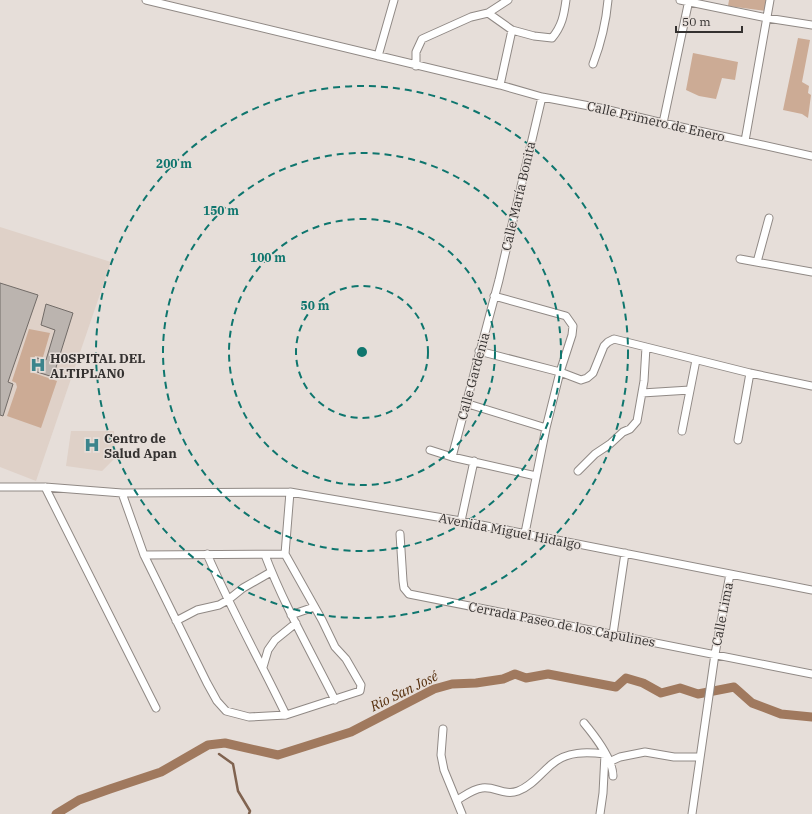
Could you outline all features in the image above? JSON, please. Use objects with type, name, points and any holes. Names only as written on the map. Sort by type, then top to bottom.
[{"type":"street","name":"Calle Primero de Enero","points":[[146,0],[542,96],[812,156]]},
{"type":"street","points":[[378,56],[394,0]]},
{"type":"street","points":[[416,66],[416,52],[422,39],[471,17],[488,13],[508,0]]},
{"type":"street","points":[[488,13],[512,30],[534,36],[552,38],[559,30],[563,20],[566,0]]},
{"type":"street","points":[[593,64],[603,34],[608,0]]},
{"type":"street","points":[[680,0],[767,18],[812,25]]},
{"type":"street","points":[[745,141],[770,0]]},
{"type":"street","points":[[663,123],[688,1]]},
{"type":"street","points":[[500,85],[512,30]]},
{"type":"street","name":"Calle María Bonita","points":[[494,296],[542,96]]},
{"type":"street","points":[[757,262],[769,218]]},
{"type":"street","points":[[740,259],[812,272]]},
{"type":"street","points":[[494,296],[566,316],[573,326],[572,335],[560,372],[546,428],[525,533]]},
{"type":"street","name":"Calle Gardenia","points":[[452,457],[494,296]]},
{"type":"street","points":[[479,351],[560,372],[581,380],[587,378],[593,373],[604,346],[614,339],[750,373],[812,386]]},
{"type":"street","points":[[578,471],[595,454],[610,444],[623,432],[630,429],[636,421],[644,381],[646,347]]},
{"type":"street","points":[[682,431],[696,360]]},
{"type":"street","points":[[738,440],[750,373]]},
{"type":"street","points":[[642,392],[690,390]]},
{"type":"street","points":[[465,403],[546,428]]},
{"type":"street","points":[[430,450],[452,457],[536,476]]},
{"type":"street","points":[[461,521],[474,461]]},
{"type":"street","name":"Avenida Miguel Hidalgo","points":[[0,487],[45,487],[122,494],[290,492],[525,533],[812,590]]},
{"type":"street","points":[[45,487],[156,708]]},
{"type":"street","points":[[122,494],[144,555],[217,701],[226,711],[248,717],[286,715],[360,691],[361,685],[346,659],[335,647],[285,554],[290,492]]},
{"type":"street","name":"Cerrada Paseo de los Capulines","points":[[400,534],[404,588],[409,594],[812,674]]},
{"type":"street","points":[[613,634],[625,553]]},
{"type":"street","points":[[207,554],[228,600],[263,666],[286,715]]},
{"type":"street","points":[[144,555],[285,554]]},
{"type":"street","points":[[265,555],[271,572],[335,700]]},
{"type":"street","points":[[176,621],[196,610],[214,607],[228,600],[243,588],[271,572]]},
{"type":"street","name":"Calle Lima","points":[[692,814],[708,698],[730,574]]},
{"type":"street","points":[[292,615],[314,607]]},
{"type":"street","points":[[263,666],[268,650],[275,640],[296,623]]},
{"type":"street","points":[[584,723],[605,754],[613,769],[613,776]]},
{"type":"street","points":[[443,729],[441,755],[444,770],[462,814]]},
{"type":"street","points":[[457,800],[482,788],[509,793],[520,790],[539,777],[552,763],[567,755],[581,752],[605,754]]},
{"type":"street","points":[[609,762],[620,757],[645,752],[674,757],[699,757]]},
{"type":"street","points":[[600,814],[605,754]]},
{"type":"shaded area","points":[[729,0],[768,0],[766,11],[728,6]]},
{"type":"shaded area","points":[[798,38],[810,40],[802,82],[809,86],[808,93],[811,95],[808,118],[802,114],[783,110]]},
{"type":"shaded area","points":[[693,53],[738,62],[735,80],[722,78],[716,99],[699,96],[686,90]]},
{"type":"shaded area","name":"H0SPITAL DEL ALTIPLAN0","points":[[0,227],[111,262],[36,481],[0,467]]},
{"type":"shaded area","points":[[29,329],[50,333],[43,357],[35,356],[31,372],[57,381],[41,428],[7,416],[17,387],[16,383],[12,381]]},
{"type":"shaded area","name":"Centro de Salud Apan","points":[[71,431],[114,431],[115,458],[102,471],[66,466]]},
{"type":"building","points":[[0,283],[38,295],[8,382],[13,384],[3,416],[0,415]]},
{"type":"building","points":[[46,304],[73,313],[53,377],[34,371],[37,358],[46,360],[55,330],[41,325]]},
{"type":"waterway","name":"Rio San José","points":[[56,814],[79,800],[161,772],[208,745],[225,743],[278,755],[351,732],[434,689],[452,684],[476,683],[503,679],[515,674],[526,678],[548,674],[616,687],[626,678],[643,683],[661,693],[680,688],[698,694],[734,687],[752,703],[781,714],[812,717]]},
{"type":"waterway","points":[[219,754],[233,764],[238,791],[250,811],[249,814]]},
{"type":"place","name":"H0SPITAL DEL ALTIPLAN0","points":[[38,365]]},
{"type":"place","name":"Centro de Salud Apan","points":[[92,445]]}]
